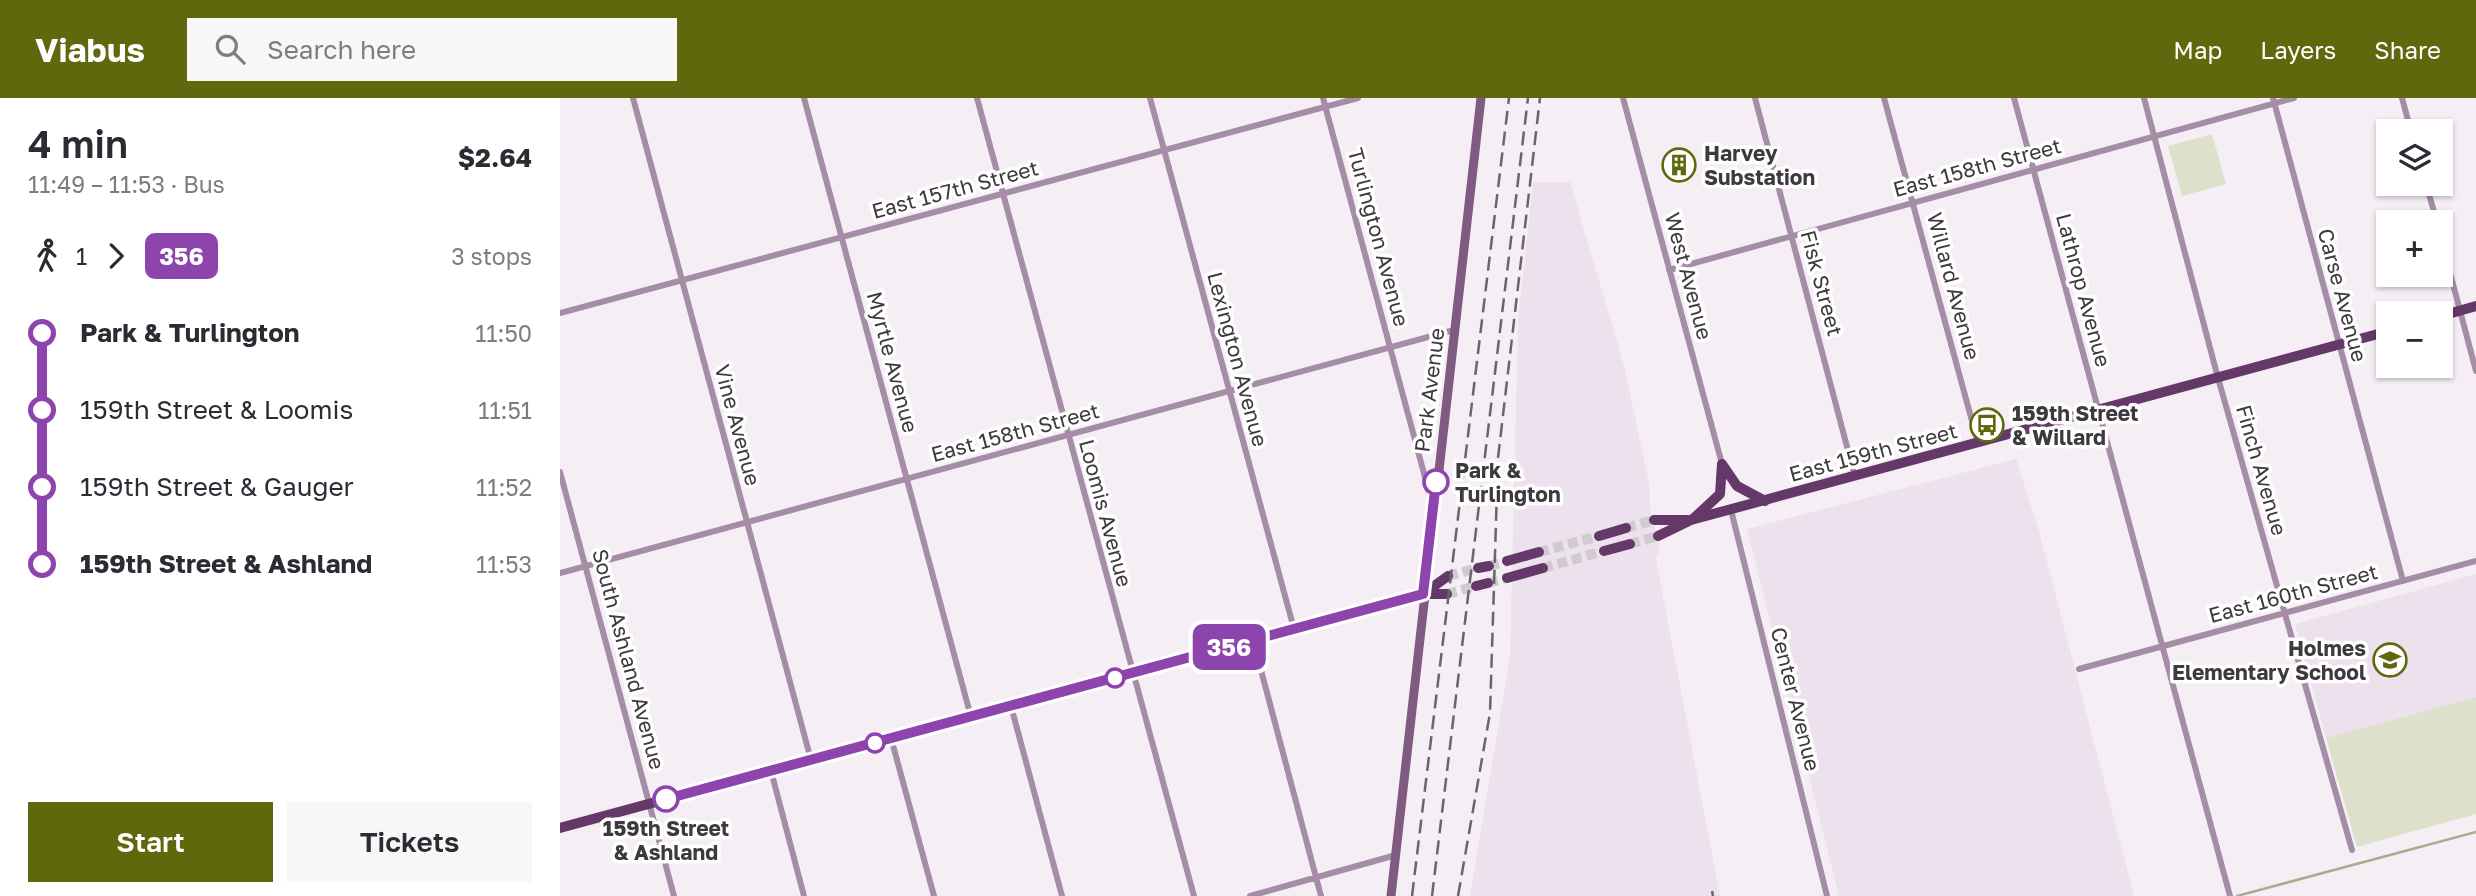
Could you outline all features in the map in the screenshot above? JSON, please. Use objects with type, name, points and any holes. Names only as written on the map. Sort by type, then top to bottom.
[{"type":"main road","points":[[2453,313],[2476,306]]},
{"type":"main road","name":"East 159th Street","points":[[1658,536],[1691,520],[2376,335]]},
{"type":"main road","points":[[1722,464],[1737,486],[1765,501]]},
{"type":"main road","points":[[1691,520],[1720,494],[1722,464]]},
{"type":"main road","name":"East 159th Street","points":[[1654,520],[1691,520]]},
{"type":"main road","points":[[1600,536],[1626,528]]},
{"type":"main road","points":[[1604,551],[1630,544]]},
{"type":"main road","points":[[1507,561],[1539,552]]},
{"type":"main road","points":[[1507,578],[1543,568]]},
{"type":"main road","points":[[1423,594],[1448,576]]},
{"type":"main road","points":[[1476,586],[1488,583]]},
{"type":"main road","points":[[560,828],[1423,594],[1447,594]]},
{"type":"street","name":"Vine Avenue","points":[[633,98],[811,760]]},
{"type":"street","name":"Myrtle Avenue","points":[[804,98],[971,717]]},
{"type":"street","name":"Loomis Avenue","points":[[977,98],[1131,673],[1194,896]]},
{"type":"street","name":"Lexington Avenue","points":[[1150,98],[1294,629]]},
{"type":"street","name":"Turlington Avenue","points":[[1323,98],[1433,507]]},
{"type":"street","name":"East 157th Street","points":[[560,313],[1358,98]]},
{"type":"street","name":"Park Avenue","points":[[1391,896],[1423,594],[1482,98]]},
{"type":"street","name":"West Avenue","points":[[1623,98],[1722,464]]},
{"type":"street","name":"Fisk Street","points":[[1755,98],[1855,477]]},
{"type":"street","name":"Willard Avenue","points":[[1884,98],[1978,443]]},
{"type":"street","name":"Lathrop Avenue","points":[[2014,98],[2229,894]]},
{"type":"street","name":"Finch Avenue","points":[[2144,98],[2218,378],[2352,850]]},
{"type":"street","name":"East 158th Street","points":[[1669,270],[2154,137],[2274,101],[2294,98]]},
{"type":"street","points":[[2402,98],[2408,119]]},
{"type":"street","name":"Carse Avenue","points":[[2274,101],[2403,581]]},
{"type":"street","points":[[2453,284],[2476,371]]},
{"type":"street","name":"East 158th Street","points":[[560,573],[1454,330]]},
{"type":"street","name":"South Ashland Avenue","points":[[560,472],[674,896]]},
{"type":"street","name":"Center Avenue","points":[[1731,510],[1827,896]]},
{"type":"street","name":"East 160th Street","points":[[2079,669],[2476,561]]},
{"type":"street","points":[[1253,640],[1321,896]]},
{"type":"street","points":[[1011,706],[1062,896]]},
{"type":"street","points":[[891,738],[934,896]]},
{"type":"street","points":[[771,771],[804,896]]},
{"type":"street","points":[[1250,896],[1396,855]]},
{"type":"shaded area","points":[[1533,182],[1570,182],[1625,369],[1650,489],[1650,510],[1660,547],[1656,559],[1720,896],[1470,896],[1510,656],[1518,322]]},
{"type":"shaded area","points":[[2016,459],[2039,531],[2134,896],[1839,896],[1747,529]]},
{"type":"shaded area","name":"Holmes Elementary School","points":[[2476,574],[2476,697],[2326,738],[2295,624]]},
{"type":"green space","points":[[2212,134],[2226,184],[2182,196],[2168,146]]},
{"type":"green space","points":[[2476,697],[2476,814],[2357,847],[2326,738]]},
{"type":"waterway","points":[[2237,896],[2476,832]]},
{"type":"tunnel","points":[[1626,528],[1654,520]]},
{"type":"tunnel","points":[[1539,552],[1599,536]]},
{"type":"tunnel","points":[[1630,544],[1658,536]]},
{"type":"tunnel","points":[[1543,568],[1604,551]]},
{"type":"tunnel","points":[[1489,566],[1507,561]]},
{"type":"tunnel","points":[[1448,576],[1478,568]]},
{"type":"tunnel","points":[[1488,583],[1507,578]]},
{"type":"tunnel","points":[[1447,594],[1476,586]]},
{"type":"railway","points":[[1412,896],[1509,98]]},
{"type":"railway","points":[[1432,896],[1528,98]]},
{"type":"railway","points":[[1458,896],[1490,713],[1498,458],[1540,98]]},
{"type":"railway","points":[[1712,891],[1713,896]]},
{"type":"bus line","name":"356","points":[[666,799],[1423,594],[1436,482]]},
{"type":"place","name":"Harvey Substation","points":[[1679,165]]},
{"type":"place","name":"159th Street & Willard","points":[[1987,425]]},
{"type":"place","name":"Park & Turlington","points":[[1436,482]]},
{"type":"place","name":"Holmes Elementary School","points":[[2390,660]]},
{"type":"place","name":"159th Street & Ashland","points":[[666,799]]}]
